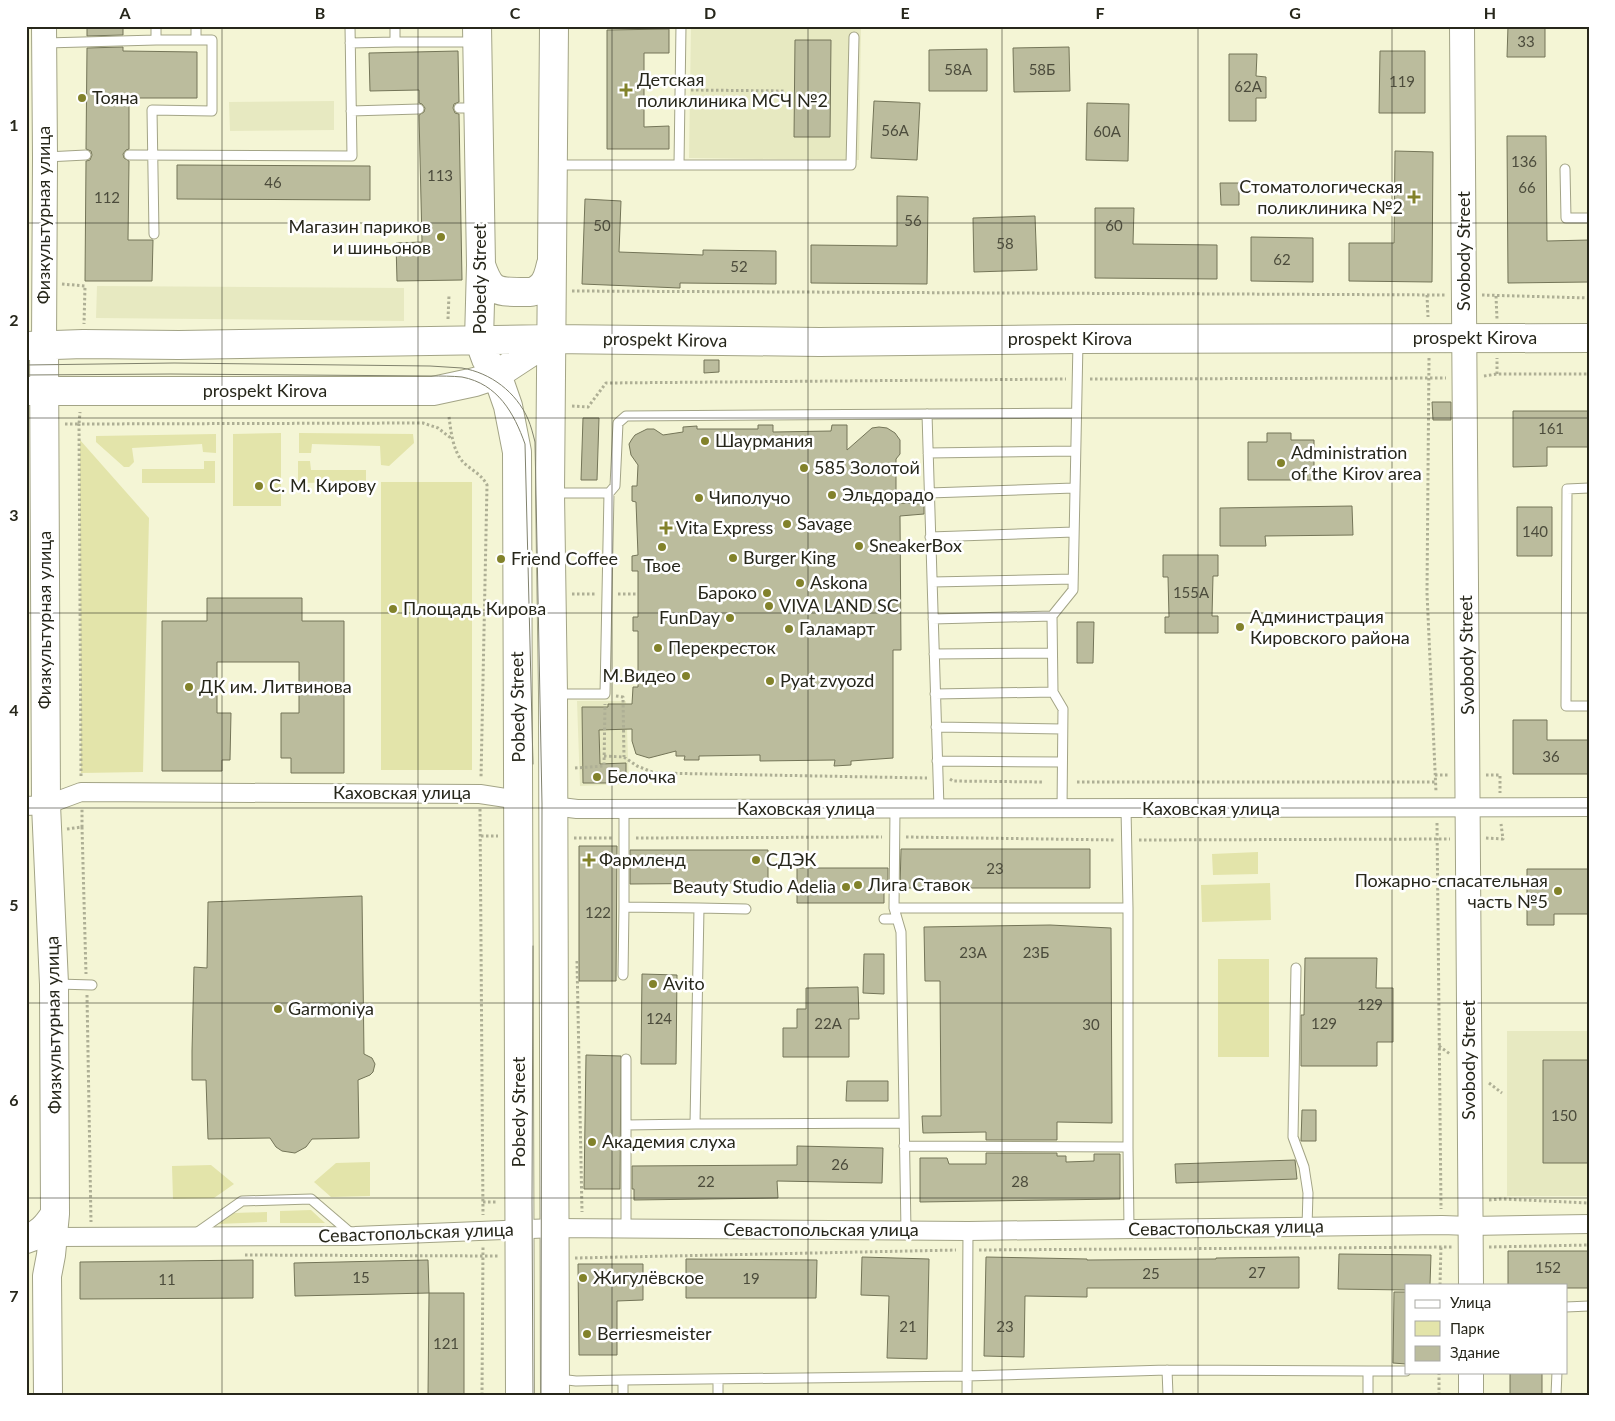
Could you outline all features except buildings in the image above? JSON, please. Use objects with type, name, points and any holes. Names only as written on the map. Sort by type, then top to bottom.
[{"type":"main road","name":"Pobedy Street","points":[[554,26],[550,493],[553,694],[555,1386]]},
{"type":"main road","name":"Pobedy Street","points":[[477,34],[469,108],[481,265],[479,340],[508,406],[517,452],[520,1395]]},
{"type":"main road","points":[[481,265],[486,280],[493,288],[502,292],[532,292],[540,288],[546,280],[551,264]]},
{"type":"main road","name":"prospekt Kirova","points":[[35,346],[550,339],[820,342],[1078,339],[1589,338]]},
{"type":"main road","name":"prospekt Kirova","points":[[35,390],[433,391],[475,382],[496,375],[550,339]]},
{"type":"main road","name":"Физкультурная улица","points":[[35,346],[36,805],[48,832],[54,984],[45,1230],[48,1395]]},
{"type":"main road","name":"Каховская улица","points":[[519,800],[553,806]]},
{"type":"main road","points":[[26,1249],[47,1276]]},
{"type":"street","name":"Svobody Street","points":[[1462,26],[1470,1284]]},
{"type":"street","name":"Физкультурная улица","points":[[35,346],[45,158],[44,35]]},
{"type":"street","name":"Каховская улица","points":[[36,805],[81,792],[480,794],[519,800]]},
{"type":"street","name":"Каховская улица","points":[[553,806],[624,809],[895,810],[939,808],[1589,807]]},
{"type":"street","name":"Севастопольская улица","points":[[45,1230],[91,1237],[191,1237],[355,1236],[555,1228],[968,1231],[1442,1225],[1470,1237],[1589,1224]]},
{"type":"street","points":[[1471,1374],[1471,1395]]},
{"type":"lane","points":[[156,26],[156,40]]},
{"type":"lane","points":[[196,26],[196,40]]},
{"type":"lane","points":[[129,155],[352,156],[350,26]]},
{"type":"lane","points":[[395,26],[395,42]]},
{"type":"lane","points":[[679,164],[682,26]]},
{"type":"lane","points":[[350,43],[395,42],[477,34]]},
{"type":"lane","points":[[44,35],[156,40],[212,40],[212,111],[152,110],[154,234]]},
{"type":"lane","points":[[553,165],[851,165],[854,36]]},
{"type":"lane","points":[[351,111],[419,109]]},
{"type":"lane","points":[[45,158],[86,155]]},
{"type":"lane","points":[[1566,169],[1566,218],[1589,218]]},
{"type":"lane","points":[[1062,809],[1063,709],[1053,692],[1052,616],[1073,590],[1075,412],[1078,339]]},
{"type":"lane","points":[[553,694],[605,694],[609,494],[615,486],[618,423],[626,416],[1075,412]]},
{"type":"lane","points":[[927,414],[939,808]]},
{"type":"lane","points":[[928,454],[1075,451]]},
{"type":"lane","points":[[929,493],[1074,488]]},
{"type":"lane","points":[[1589,488],[1566,488],[1566,706],[1589,706]]},
{"type":"lane","points":[[550,493],[609,494]]},
{"type":"lane","points":[[930,537],[1074,532]]},
{"type":"lane","points":[[932,582],[1073,579]]},
{"type":"lane","points":[[933,619],[1052,616]]},
{"type":"lane","points":[[934,654],[1052,653]]},
{"type":"lane","points":[[935,694],[1053,692]]},
{"type":"lane","points":[[936,727],[1062,729]]},
{"type":"lane","points":[[937,761],[1062,762]]},
{"type":"lane","points":[[623,975],[624,809]]},
{"type":"lane","points":[[1126,809],[1129,1229]]},
{"type":"lane","points":[[895,810],[894,908],[901,932],[906,1231]]},
{"type":"lane","points":[[624,907],[746,909]]},
{"type":"lane","points":[[695,1124],[699,908]]},
{"type":"lane","points":[[894,908],[1128,908]]},
{"type":"lane","points":[[884,919],[897,919]]},
{"type":"lane","points":[[1296,968],[1293,1137],[1304,1167],[1308,1193],[1307,1226]]},
{"type":"lane","points":[[54,984],[89,985]]},
{"type":"lane","points":[[626,1059],[626,1228]]},
{"type":"lane","points":[[626,1125],[904,1123]]},
{"type":"lane","points":[[904,1146],[1128,1147]]},
{"type":"lane","points":[[191,1237],[242,1201],[311,1199],[355,1236]]},
{"type":"lane","points":[[967,1395],[968,1231]]},
{"type":"lane","points":[[1568,1307],[1589,1306]]},
{"type":"lane","points":[[1167,1370],[1168,1395]]},
{"type":"lane","points":[[555,1386],[576,1381],[967,1376],[1167,1370],[1405,1371]]},
{"type":"lane","points":[[1368,1370],[1368,1395]]},
{"type":"lane","points":[[1556,1395],[1557,1374]]},
{"type":"lane","points":[[718,1379],[718,1395]]},
{"type":"lane","points":[[623,1380],[623,1395]]},
{"type":"path","points":[[681,90],[786,91]]},
{"type":"path","points":[[571,291],[1464,295],[1589,298]]},
{"type":"path","points":[[448,321],[449,295]]},
{"type":"path","points":[[1429,379],[1427,593],[1437,808],[1442,1225],[1440,1284]]},
{"type":"path","points":[[449,417],[452,440],[462,461],[483,478],[487,485],[480,794],[484,1231],[482,1395]]},
{"type":"path","points":[[91,1237],[89,985],[81,792],[79,424],[423,423],[438,428],[452,440]]},
{"type":"path","points":[[616,594],[638,594]]},
{"type":"path","points":[[575,768],[604,766],[605,694],[623,697],[624,757]]},
{"type":"path","points":[[604,756],[624,757],[637,766],[656,773],[928,778]]},
{"type":"path","points":[[950,778],[953,781],[1044,782]]},
{"type":"path","points":[[1077,782],[1436,782]]},
{"type":"path","points":[[48,832],[82,827]]},
{"type":"path","points":[[576,838],[895,837],[1127,840],[1437,840]]},
{"type":"path","points":[[1470,1201],[1502,1199],[1589,1202]]},
{"type":"path","points":[[555,1258],[968,1250],[1441,1246],[1470,1237],[1589,1246]]},
{"type":"path","points":[[237,1255],[483,1255],[520,1257]]},
{"type":"path","points":[[1439,1374],[1439,1395]]},
{"type":"shaded area","points":[[691,26],[861,26],[859,160],[689,158]]},
{"type":"shaded area","points":[[334,101],[334,130],[230,131],[229,102]]},
{"type":"shaded area","points":[[97,286],[404,288],[404,321],[96,318]]},
{"type":"shaded area","points":[[577,701],[626,701],[629,784],[580,786]]},
{"type":"shaded area","points":[[1507,1031],[1589,1031],[1589,1196],[1507,1196]]},
{"type":"green space","points":[[281,433],[281,506],[233,506],[233,434]]},
{"type":"green space","points":[[299,433],[413,434],[414,443],[389,466],[381,465],[380,446],[312,444],[311,453],[299,453]]},
{"type":"green space","points":[[216,434],[216,453],[203,452],[202,444],[132,448],[134,462],[129,467],[124,467],[96,442],[96,436]]},
{"type":"green space","points":[[80,440],[149,518],[143,772],[81,773]]},
{"type":"green space","points":[[204,461],[215,461],[215,483],[142,483],[142,469],[204,469]]},
{"type":"green space","points":[[298,461],[310,461],[311,470],[366,470],[366,482],[298,483]]},
{"type":"green space","points":[[381,482],[472,482],[472,770],[381,770]]},
{"type":"green space","points":[[1258,852],[1258,874],[1213,875],[1212,854]]},
{"type":"green space","points":[[1270,883],[1271,920],[1202,922],[1201,885]]},
{"type":"green space","points":[[1218,959],[1269,959],[1269,1057],[1218,1057]]},
{"type":"green space","points":[[370,1162],[370,1196],[331,1197],[314,1182],[336,1163]]},
{"type":"green space","points":[[211,1165],[234,1184],[214,1198],[173,1199],[172,1166]]},
{"type":"green space","points":[[311,1210],[325,1223],[280,1223],[280,1211]]},
{"type":"green space","points":[[267,1212],[267,1222],[217,1224],[234,1213]]},
{"type":"tram line","points":[[26,365],[174,363],[462,368],[483,374],[501,385],[517,400],[523,409],[535,442],[542,804],[541,1395]]},
{"type":"tram line","points":[[26,375],[450,376],[475,381],[495,393],[503,401],[516,421],[525,444],[533,764]]},
{"type":"tram line","points":[[533,946],[533,1395]]},
{"type":"place","name":"Детская поликлиника МСЧ №2","points":[[626,90]]},
{"type":"place","name":"Тояна","points":[[82,98]]},
{"type":"place","name":"Стоматологическая поликлиника №2","points":[[1414,197]]},
{"type":"place","name":"Магазин париков и шиньонов","points":[[441,237]]},
{"type":"place","name":"Шаурмания","points":[[705,441]]},
{"type":"place","name":"Administration of the Kirov area","points":[[1281,463]]},
{"type":"place","name":"585 Золотой","points":[[804,468]]},
{"type":"place","name":"С. М. Кирову","points":[[259,486]]},
{"type":"place","name":"Эльдорадо","points":[[832,495]]},
{"type":"place","name":"Чиполучо","points":[[699,498]]},
{"type":"place","name":"Savage","points":[[787,524]]},
{"type":"place","name":"Vita Express","points":[[666,528]]},
{"type":"place","name":"SneakerBox","points":[[859,546]]},
{"type":"place","name":"Твое","points":[[662,547]]},
{"type":"place","name":"Burger King","points":[[733,558]]},
{"type":"place","name":"Friend Coffee","points":[[501,559]]},
{"type":"place","name":"Askona","points":[[800,583]]},
{"type":"place","name":"Бароко","points":[[767,593]]},
{"type":"place","name":"VIVA LAND SC","points":[[769,606]]},
{"type":"place","name":"Площадь Кирова","points":[[393,609]]},
{"type":"place","name":"FunDay","points":[[730,618]]},
{"type":"place","name":"Администрация Кировского района","points":[[1240,627]]},
{"type":"place","name":"Галамарт","points":[[789,629]]},
{"type":"place","name":"Перекресток","points":[[658,648]]},
{"type":"place","name":"М.Видео","points":[[686,676]]},
{"type":"place","name":"Pyat zvyozd","points":[[770,681]]},
{"type":"place","name":"ДК им. Литвинова","points":[[189,687]]},
{"type":"place","name":"Белочка","points":[[597,777]]},
{"type":"place","name":"Фармленд","points":[[589,860]]},
{"type":"place","name":"СДЭК","points":[[756,860]]},
{"type":"place","name":"Лига Ставок","points":[[858,885]]},
{"type":"place","name":"Beauty Studio Adelia","points":[[846,887]]},
{"type":"place","name":"Пожарно-спасательная часть №5","points":[[1558,891]]},
{"type":"place","name":"Avito","points":[[653,984]]},
{"type":"place","name":"Garmoniya","points":[[278,1009]]},
{"type":"place","name":"Академия слуха","points":[[592,1142]]},
{"type":"place","name":"Жигулёвское","points":[[583,1278]]},
{"type":"place","name":"Berriesmeister","points":[[587,1334]]}]
